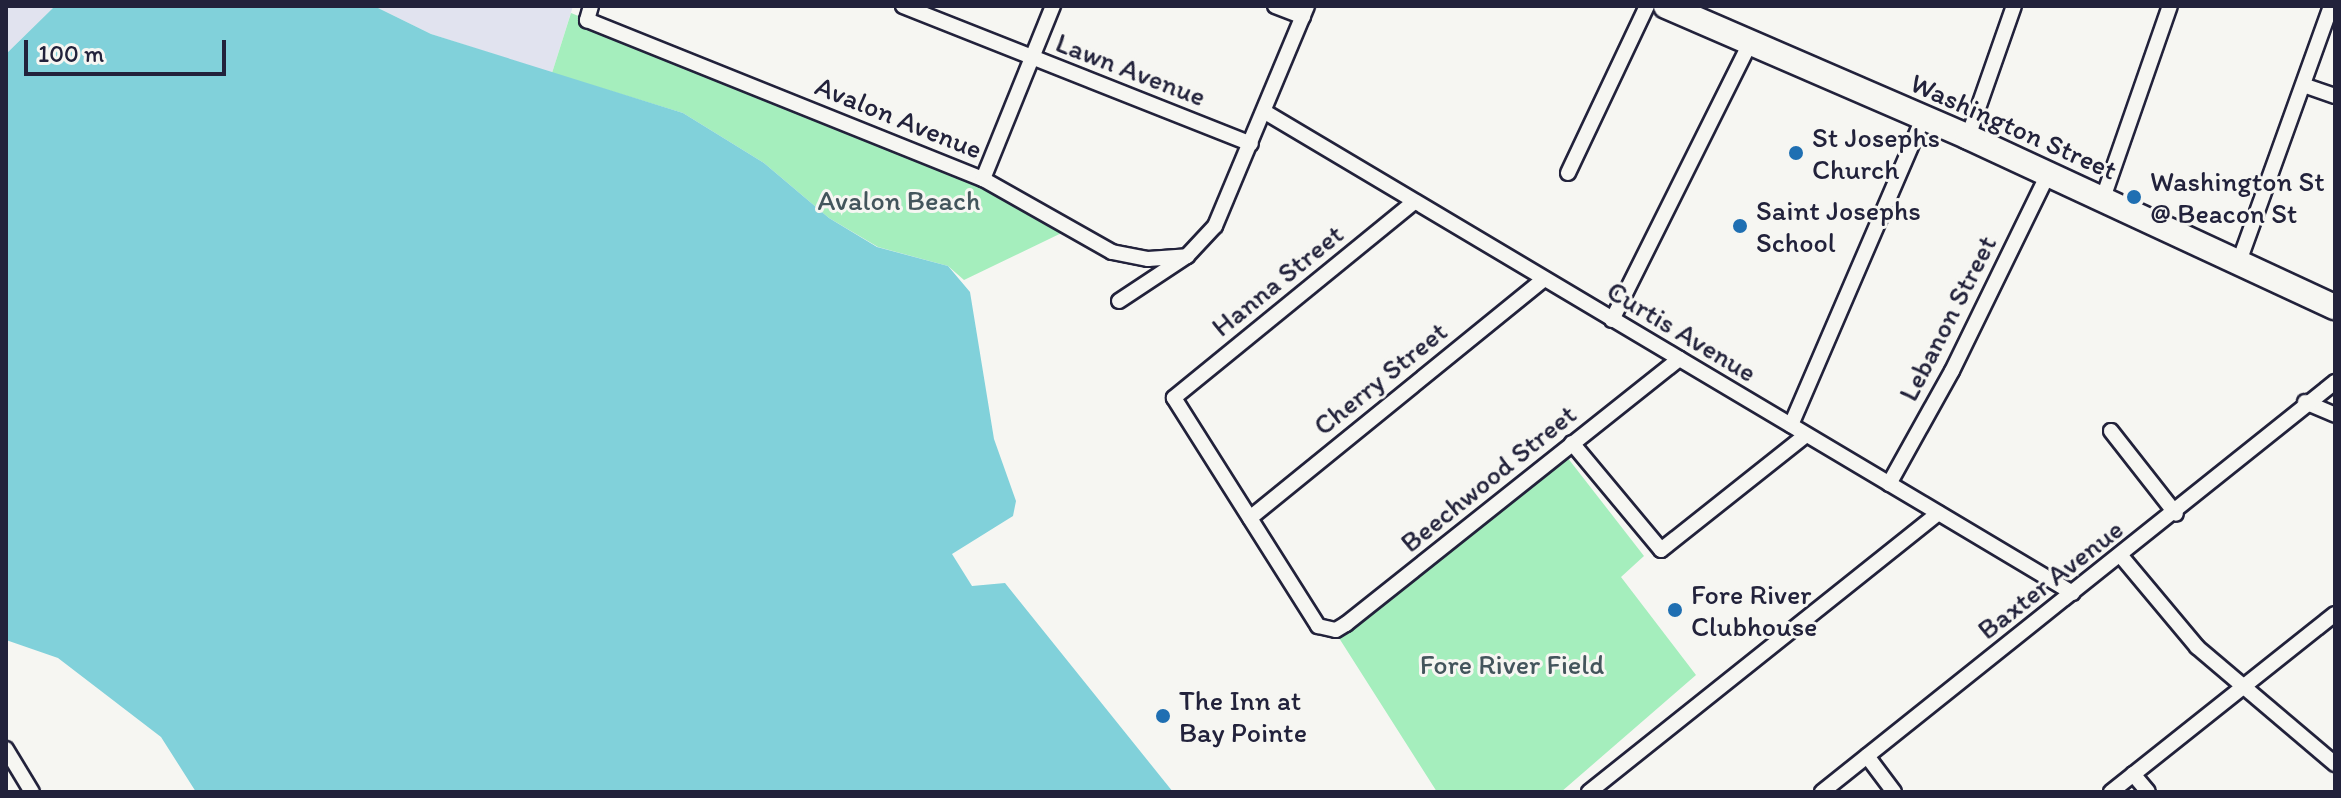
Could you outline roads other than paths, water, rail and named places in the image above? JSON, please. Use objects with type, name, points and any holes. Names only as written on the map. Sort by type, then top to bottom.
[{"type":"main road","name":"Washington Street","points":[[1666,6],[2240,259],[2335,307]]},
{"type":"street","name":"Lawn Avenue","points":[[903,6],[1251,144]]},
{"type":"street","points":[[983,179],[1053,6]]},
{"type":"street","points":[[1119,301],[1187,256],[1215,226],[1305,12],[1275,6]]},
{"type":"street","points":[[1568,173],[1647,6]]},
{"type":"street","points":[[1968,137],[2014,6]]},
{"type":"street","points":[[2103,198],[2170,6]]},
{"type":"street","points":[[2240,259],[2306,86],[2331,6]]},
{"type":"street","name":"Avalon Avenue","points":[[589,13],[983,179],[1112,252],[1148,259],[1187,256]]},
{"type":"street","points":[[1612,320],[1750,43]]},
{"type":"street","points":[[2306,86],[2335,96]]},
{"type":"street","name":"Curtis Avenue","points":[[1265,112],[2073,593]]},
{"type":"street","points":[[1791,425],[1923,118]]},
{"type":"street","name":"Lebanon Street","points":[[1889,484],[1952,371],[2048,174]]},
{"type":"street","name":"Hanna Street","points":[[1250,518],[1174,398],[1414,202]]},
{"type":"street","name":"Cherry Street","points":[[1250,518],[1544,279]]},
{"type":"street","name":"Beechwood Street","points":[[1250,518],[1310,619],[1327,631],[1346,624],[1679,359]]},
{"type":"street","name":"Baxter Avenue","points":[[1822,792],[2176,514],[2305,402],[2335,382]]},
{"type":"street","points":[[2305,402],[2335,415]]},
{"type":"street","points":[[2111,431],[2176,514]]},
{"type":"street","points":[[1572,443],[1661,550],[1806,435]]},
{"type":"street","points":[[1589,792],[1938,513]]},
{"type":"street","points":[[2121,556],[2161,610],[2335,764]]},
{"type":"street","points":[[2111,792],[2335,614]]},
{"type":"street","points":[[6,749],[32,792]]},
{"type":"street","points":[[1867,756],[1894,792]]},
{"type":"street","points":[[2133,774],[2148,792]]},
{"type":"water","points":[[55,6],[374,6],[431,34],[683,113],[764,163],[829,218],[877,247],[948,266],[970,292],[994,439],[1016,501],[1013,516],[952,554],[972,586],[1005,583],[1173,792],[196,792],[161,737],[58,658],[6,640],[6,54]]},
{"type":"place","name":"St Josephs Church","points":[[1796,153]]},
{"type":"place","name":"Washington St @ Beacon St","points":[[2134,197]]},
{"type":"place","name":"Saint Josephs School","points":[[1740,226]]},
{"type":"place","name":"Fore River Clubhouse","points":[[1675,610]]},
{"type":"place","name":"The Inn at Bay Pointe","points":[[1163,716]]},
{"type":"park label","name":"Avalon Beach","points":[[899,200]]},
{"type":"park label","name":"Fore River Field","points":[[1512,664]]}]
